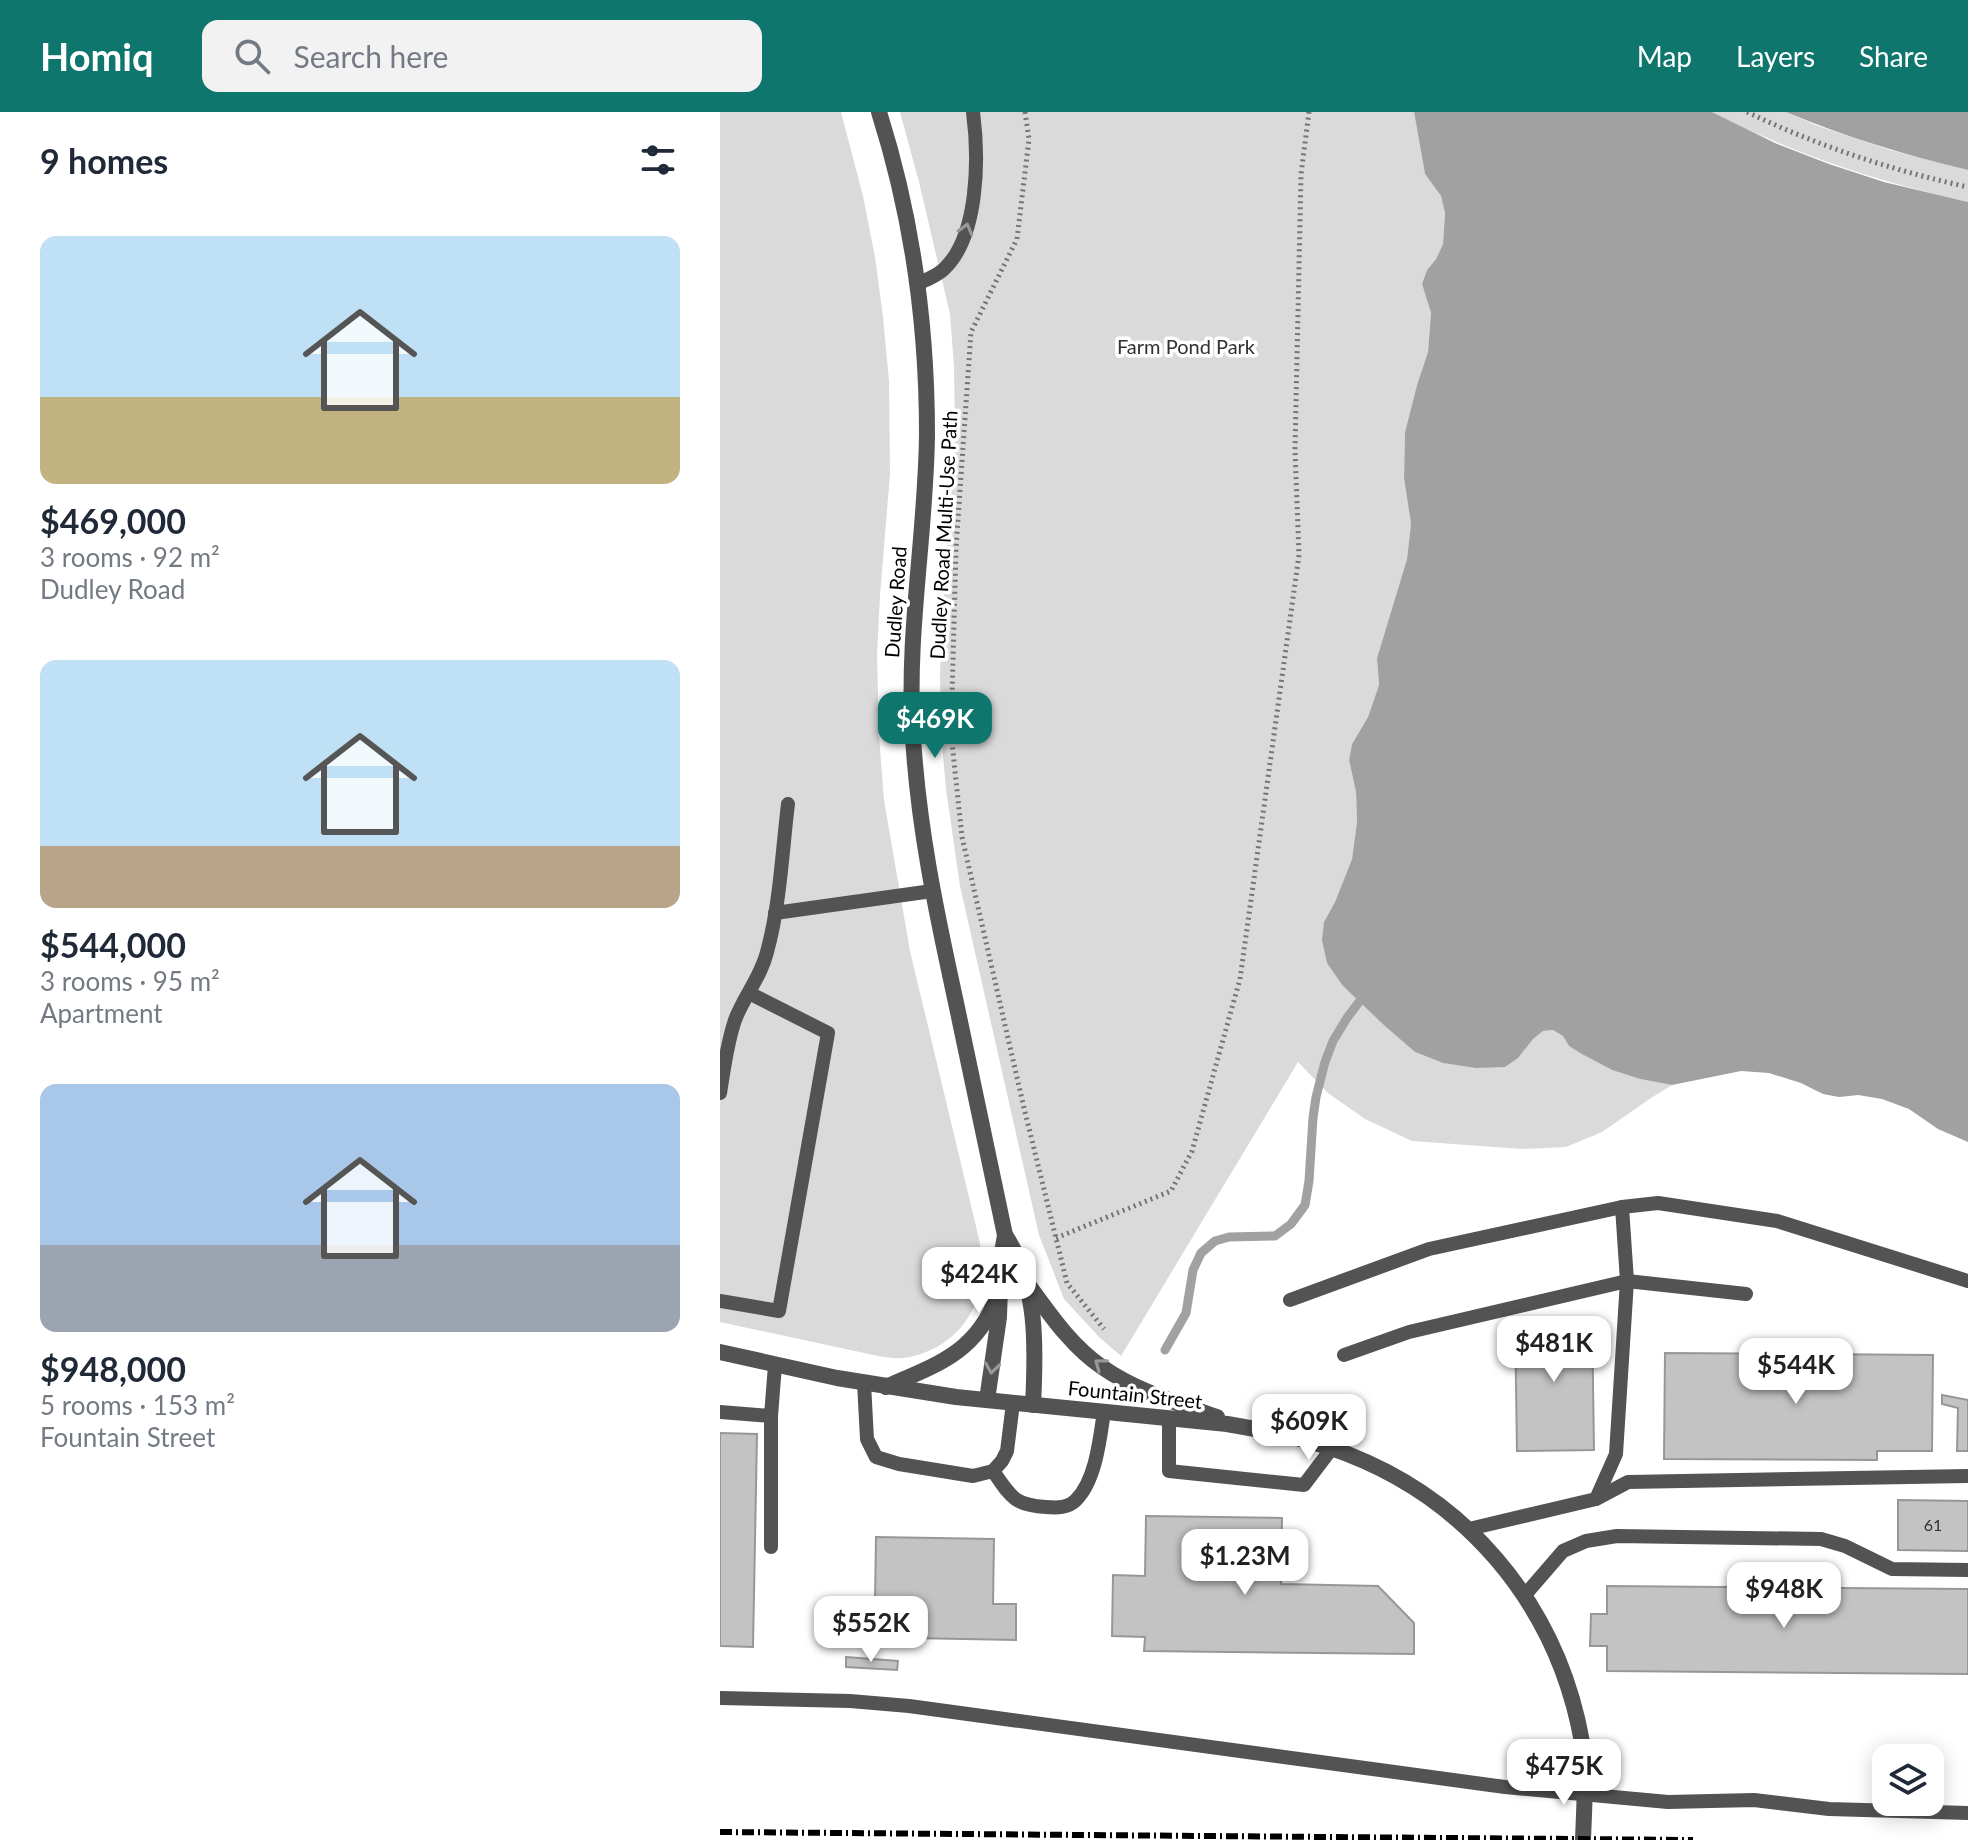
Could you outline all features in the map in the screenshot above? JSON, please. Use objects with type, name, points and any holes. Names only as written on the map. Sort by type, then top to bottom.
[{"type":"street","name":"Dudley Road","points":[[879,112],[910,238],[923,327],[927,435],[911,675],[917,792],[932,891],[1005,1235],[1017,1253],[1027,1283],[1035,1351],[1033,1405]]},
{"type":"street","name":"Dudley Road","points":[[987,1400],[999,1317],[1005,1235]]},
{"type":"street","points":[[1027,1283],[1065,1334],[1101,1367],[1152,1394],[1249,1427]]},
{"type":"street","points":[[886,1387],[944,1360],[963,1347],[980,1330],[992,1311],[1002,1285]]},
{"type":"street","name":"Fountain Street","points":[[720,1352],[886,1387],[1249,1427],[1332,1448],[1424,1493],[1469,1529],[1503,1565],[1525,1595],[1557,1655],[1568,1685],[1582,1746],[1583,1840]]},
{"type":"lane","points":[[917,284],[943,271],[961,246],[975,177],[973,112]]},
{"type":"lane","points":[[720,1093],[736,1018],[763,968],[775,913],[788,804]]},
{"type":"lane","points":[[775,913],[932,891]]},
{"type":"lane","points":[[720,1301],[779,1311],[828,1033],[749,993]]},
{"type":"lane","points":[[1290,1300],[1429,1249],[1622,1207],[1658,1203],[1777,1221],[1968,1281]]},
{"type":"lane","points":[[1596,1499],[1616,1454],[1627,1281],[1622,1207]]},
{"type":"lane","points":[[1344,1355],[1409,1332],[1627,1281],[1746,1294]]},
{"type":"lane","points":[[771,1547],[771,1416],[775,1365]]},
{"type":"lane","points":[[864,1383],[867,1439],[876,1457],[899,1464],[973,1476],[993,1471],[1002,1461],[1007,1451],[1013,1403]]},
{"type":"lane","points":[[993,1471],[1007,1491],[1023,1505],[1053,1508],[1069,1504],[1077,1499],[1092,1470],[1104,1411]]},
{"type":"lane","points":[[720,1412],[771,1416]]},
{"type":"lane","points":[[1169,1418],[1169,1471],[1304,1485],[1332,1448]]},
{"type":"lane","points":[[1469,1529],[1596,1499],[1628,1482],[1968,1476]]},
{"type":"lane","points":[[1525,1595],[1563,1551],[1586,1541],[1617,1536],[1821,1539],[1845,1546],[1892,1569],[1968,1570]]},
{"type":"lane","points":[[720,1698],[895,1704],[1474,1783],[1650,1800],[1754,1800],[1829,1809],[1968,1813]]},
{"type":"path","name":"Dudley Road Multi-Use Path","points":[[1025,112],[1029,139],[1017,239],[971,332],[956,548],[951,733],[962,837],[1067,1283],[1104,1329]]},
{"type":"path","points":[[1056,1238],[1171,1191],[1192,1151],[1240,979],[1299,555],[1295,419],[1301,174],[1309,112]]},
{"type":"path","points":[[1747,112],[1811,141],[1854,156],[1968,187]]},
{"type":"path","points":[[955,413],[965,414]]},
{"type":"green space","points":[[720,112],[841,112],[875,257],[889,381],[890,474],[877,655],[884,800],[910,951],[980,1243],[979,1287],[968,1317],[940,1345],[903,1358],[878,1356],[720,1322]]},
{"type":"green space","name":"Farm Pond Park","points":[[900,112],[1414,112],[1425,174],[1441,196],[1445,213],[1443,244],[1422,284],[1431,313],[1428,352],[1405,432],[1404,478],[1411,524],[1407,559],[1377,658],[1379,685],[1368,717],[1352,744],[1349,760],[1356,792],[1357,822],[1352,859],[1324,922],[1343,986],[1415,1052],[1443,1063],[1475,1068],[1518,1058],[1532,1039],[1543,1031],[1553,1030],[1563,1036],[1569,1046],[1612,1070],[1672,1085],[1602,1132],[1566,1147],[1522,1149],[1412,1141],[1365,1119],[1328,1093],[1298,1062],[1121,1356],[1064,1299],[1039,1235],[960,886],[941,733],[942,620],[955,435],[950,314]]},
{"type":"green space","points":[[1712,112],[1786,112],[1890,150],[1968,170],[1968,202],[1837,165],[1774,141]]},
{"type":"shaded area","points":[[1414,112],[1712,112],[1775,143],[1829,164],[1884,182],[1968,202],[1968,1142],[1938,1129],[1909,1109],[1882,1099],[1823,1094],[1769,1073],[1741,1071],[1672,1085],[1640,1079],[1612,1070],[1582,1054],[1553,1030],[1543,1031],[1518,1058],[1505,1067],[1475,1068],[1443,1063],[1415,1052],[1343,986],[1327,963],[1322,940],[1324,922],[1352,859],[1357,822],[1356,792],[1349,760],[1352,744],[1368,717],[1379,685],[1377,658],[1407,559],[1411,524],[1404,478],[1405,432],[1428,352],[1431,313],[1422,284],[1443,244],[1445,213],[1441,196],[1425,174]]},
{"type":"shaded area","points":[[1786,112],[1968,112],[1968,170],[1876,145]]},
{"type":"building","points":[[1592,1317],[1594,1450],[1517,1451],[1515,1318]]},
{"type":"building","points":[[1665,1353],[1933,1355],[1932,1451],[1877,1451],[1877,1460],[1664,1459]]},
{"type":"building","points":[[1942,1395],[1968,1400],[1968,1451],[1957,1451],[1958,1408],[1942,1404]]},
{"type":"building","points":[[720,1433],[757,1434],[753,1647],[720,1646]]},
{"type":"building","points":[[1898,1500],[1968,1501],[1968,1551],[1898,1550]]},
{"type":"building","points":[[1146,1516],[1282,1518],[1281,1584],[1378,1586],[1414,1623],[1414,1654],[1144,1651],[1145,1637],[1112,1636],[1113,1575],[1145,1576]]},
{"type":"building","points":[[876,1537],[994,1539],[993,1604],[1016,1604],[1016,1640],[856,1637],[856,1601],[875,1602]]},
{"type":"building","points":[[1607,1586],[1968,1589],[1968,1674],[1607,1671],[1607,1646],[1590,1646],[1591,1614],[1607,1614]]},
{"type":"building","points":[[846,1657],[898,1661],[897,1670],[846,1667]]},
{"type":"waterway","points":[[1165,1350],[1186,1313],[1193,1270],[1201,1253],[1215,1241],[1229,1237],[1275,1236],[1291,1224],[1305,1205],[1313,1118],[1325,1062],[1333,1041],[1359,1002]]},
{"type":"railway","points":[[720,1832],[1693,1840]]}]
